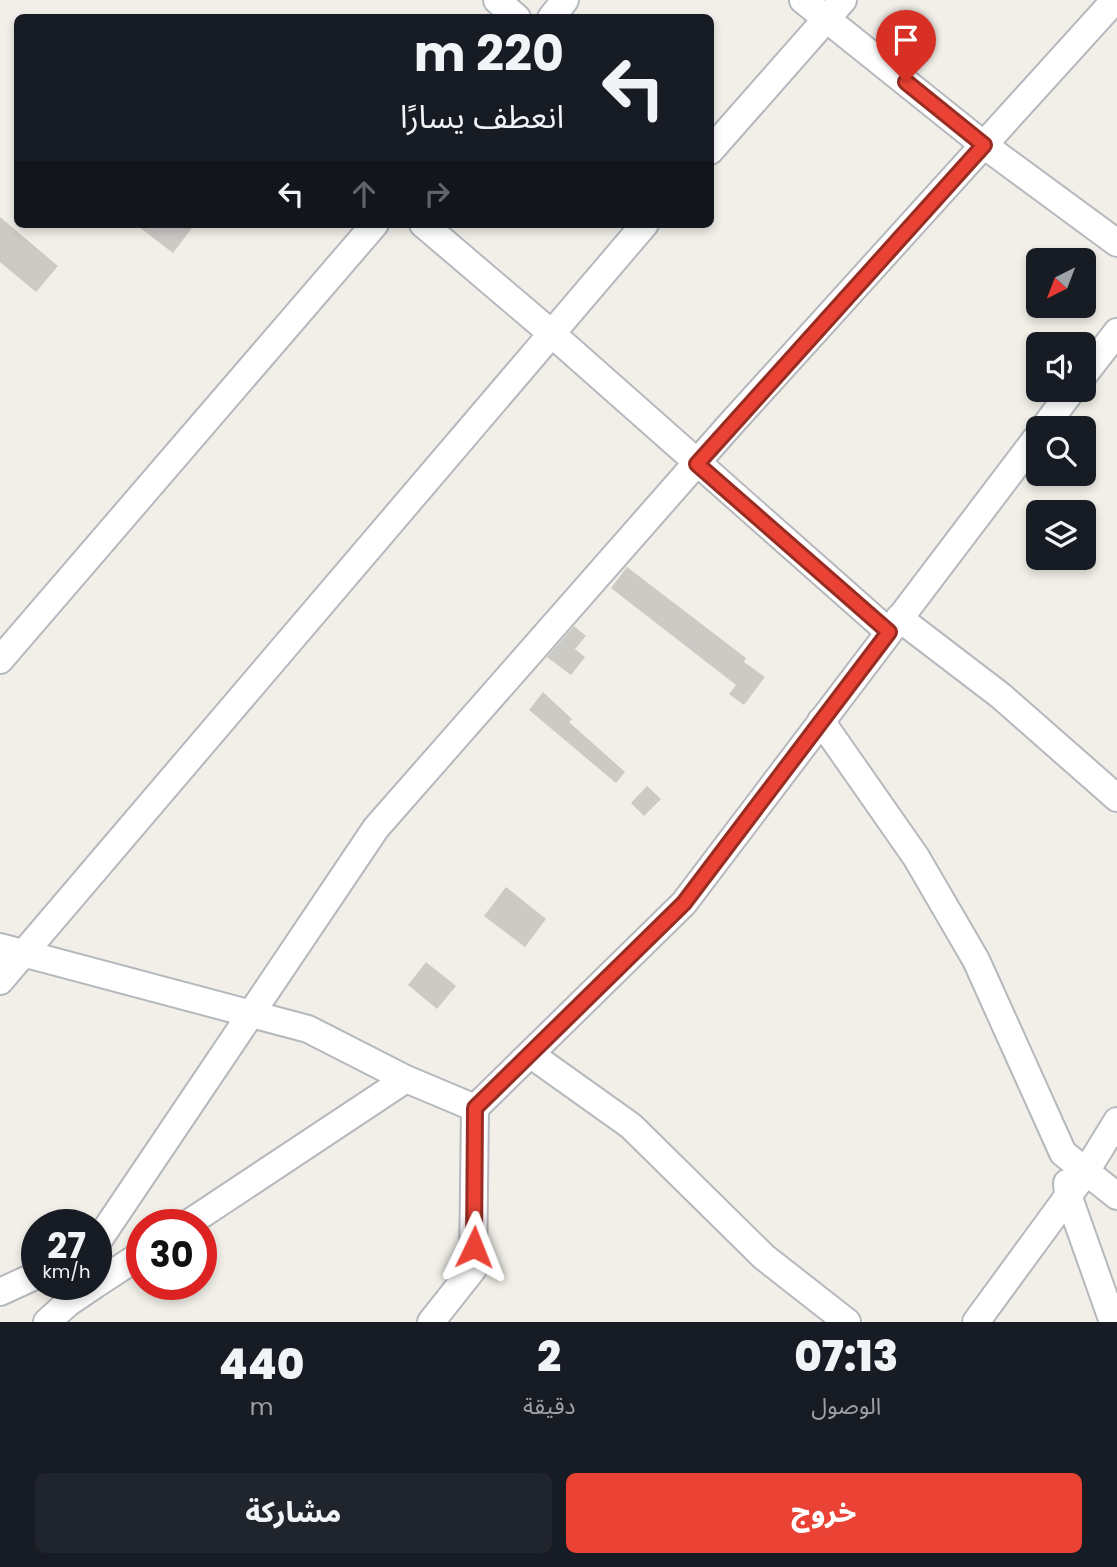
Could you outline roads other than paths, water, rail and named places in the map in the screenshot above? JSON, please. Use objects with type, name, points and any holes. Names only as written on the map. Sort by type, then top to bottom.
[{"type":"street","points":[[497,0],[513,14]]},
{"type":"street","points":[[554,14],[565,0]]},
{"type":"street","points":[[803,0],[836,9],[984,145],[1117,243]]},
{"type":"street","points":[[112,1220],[376,828],[697,464],[1115,0]]},
{"type":"street","points":[[714,146],[836,9]]},
{"type":"street","points":[[0,660],[371,228]]},
{"type":"street","points":[[428,228],[551,333],[697,464],[894,625],[1001,696],[1117,798]]},
{"type":"street","points":[[0,981],[11,950],[642,228]]},
{"type":"street","points":[[1096,359],[1117,332]]},
{"type":"street","points":[[430,1322],[473,1269],[475,1108],[684,903],[1026,452]]},
{"type":"street","points":[[821,721],[916,857],[976,960],[1063,1153],[1068,1195],[1113,1322]]},
{"type":"street","points":[[11,950],[308,1029],[407,1079],[475,1108]]},
{"type":"street","points":[[530,1055],[631,1126],[764,1257],[847,1322]]},
{"type":"street","points":[[210,1209],[407,1079]]},
{"type":"street","points":[[976,1322],[1085,1173],[1117,1121]]},
{"type":"street","points":[[1063,1153],[1117,1196]]},
{"type":"street","points":[[0,1292],[21,1282]]},
{"type":"street","points":[[47,1322],[72,1300]]}]
